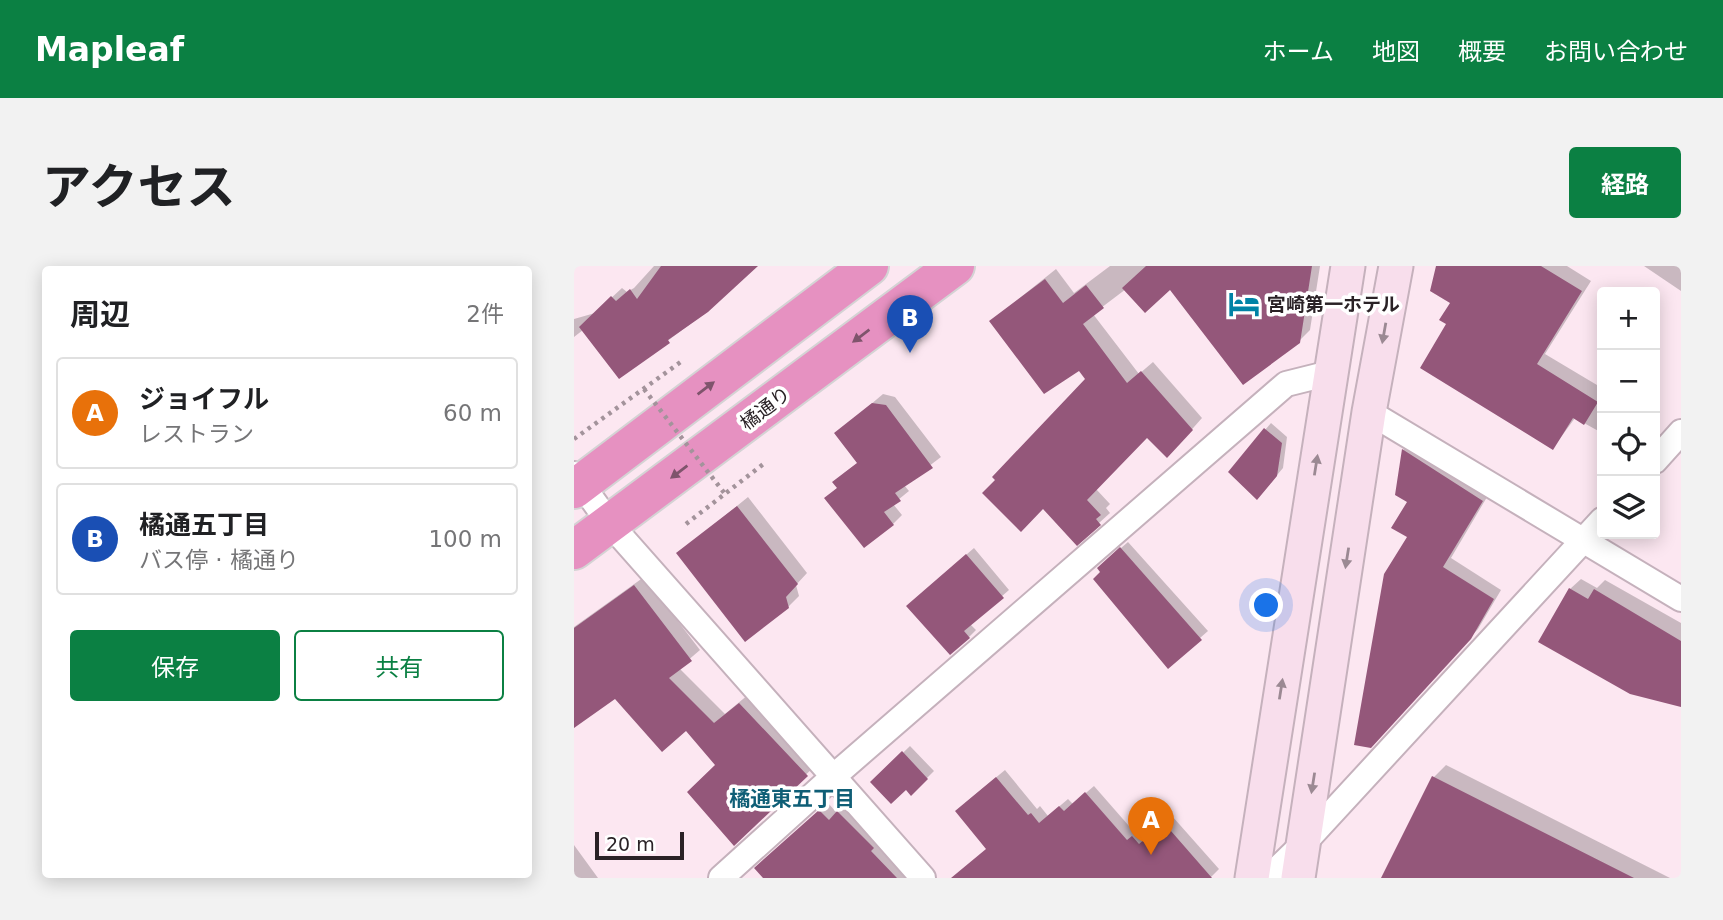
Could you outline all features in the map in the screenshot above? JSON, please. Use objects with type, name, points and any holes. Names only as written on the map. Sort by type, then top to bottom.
[{"type":"highway","points":[[576,482],[869,266]]},
{"type":"highway","name":"橘通り","points":[[574,550],[955,266]]},
{"type":"street","points":[[1252,878],[1348,266]]},
{"type":"street","points":[[1298,878],[1369,412],[1396,266]]},
{"type":"street","points":[[721,878],[834,776],[1286,384],[1330,373]]},
{"type":"street","points":[[1369,412],[1681,599]]},
{"type":"street","points":[[1660,455],[1681,432]]},
{"type":"street","points":[[576,482],[610,524],[923,878]]},
{"type":"street","points":[[1268,878],[1304,843],[1597,526]]},
{"type":"path","points":[[574,439],[686,358]]},
{"type":"path","points":[[645,389],[725,494]]},
{"type":"path","points":[[686,524],[766,462]]},
{"type":"building","points":[[661,266],[758,266],[708,312],[668,340],[670,343],[619,379],[579,327],[611,296],[616,301],[630,289],[637,299]]},
{"type":"building","name":"宮崎第一ホテル","points":[[1146,266],[1312,266],[1300,343],[1243,385],[1170,290],[1145,313],[1122,288]]},
{"type":"building","points":[[1436,266],[1541,266],[1582,291],[1537,364],[1597,401],[1584,425],[1573,418],[1553,450],[1420,368],[1446,324],[1439,320],[1450,303],[1430,291]]},
{"type":"building","points":[[1045,279],[1063,303],[1086,285],[1104,308],[1083,324],[1127,383],[1141,371],[1193,430],[1167,458],[1147,438],[1087,500],[1101,515],[1096,519],[1101,525],[1077,546],[1043,509],[1021,532],[982,493],[995,480],[992,477],[1085,379],[1079,371],[1044,394],[989,321]]},
{"type":"building","points":[[872,403],[886,405],[933,468],[895,493],[901,501],[884,512],[894,525],[864,548],[824,498],[837,488],[832,482],[857,463],[834,433]]},
{"type":"building","points":[[1264,428],[1282,443],[1277,476],[1257,500],[1228,472]]},
{"type":"building","points":[[1402,449],[1483,501],[1443,567],[1494,599],[1471,639],[1371,748],[1354,745],[1384,574],[1407,537],[1391,528],[1407,502],[1395,495]]},
{"type":"building","points":[[737,506],[798,584],[786,597],[789,608],[745,642],[676,553]]},
{"type":"building","points":[[1120,547],[1202,640],[1168,669],[1093,579],[1100,572],[1097,568]]},
{"type":"building","points":[[966,554],[1004,598],[964,631],[970,638],[950,655],[906,606]]},
{"type":"building","points":[[634,585],[692,661],[669,678],[714,723],[739,703],[808,776],[734,846],[687,792],[715,765],[686,731],[662,752],[615,699],[574,728],[574,628]]},
{"type":"building","points":[[1569,588],[1588,599],[1594,589],[1681,641],[1681,707],[1630,694],[1538,642]]},
{"type":"building","points":[[902,751],[928,779],[911,796],[906,790],[891,804],[870,782]]},
{"type":"building","points":[[1432,776],[1634,878],[1381,878]]},
{"type":"building","points":[[996,777],[1028,815],[1031,813],[1039,823],[1059,806],[1064,811],[1085,792],[1127,840],[1132,836],[1139,844],[1164,823],[1212,878],[951,878],[986,849],[955,811]]},
{"type":"building","points":[[819,810],[829,820],[837,811],[874,848],[871,851],[897,878],[763,878],[754,868]]},
{"type":"place","name":"宮崎第一ホテル","points":[[1244,304]]},
{"type":"place","name":"橘通五丁目","points":[[910,353]]},
{"type":"place","name":"ジョイフル","points":[[1151,855]]},
{"type":"district","name":"橘通東五丁目","points":[[792,799]]}]
